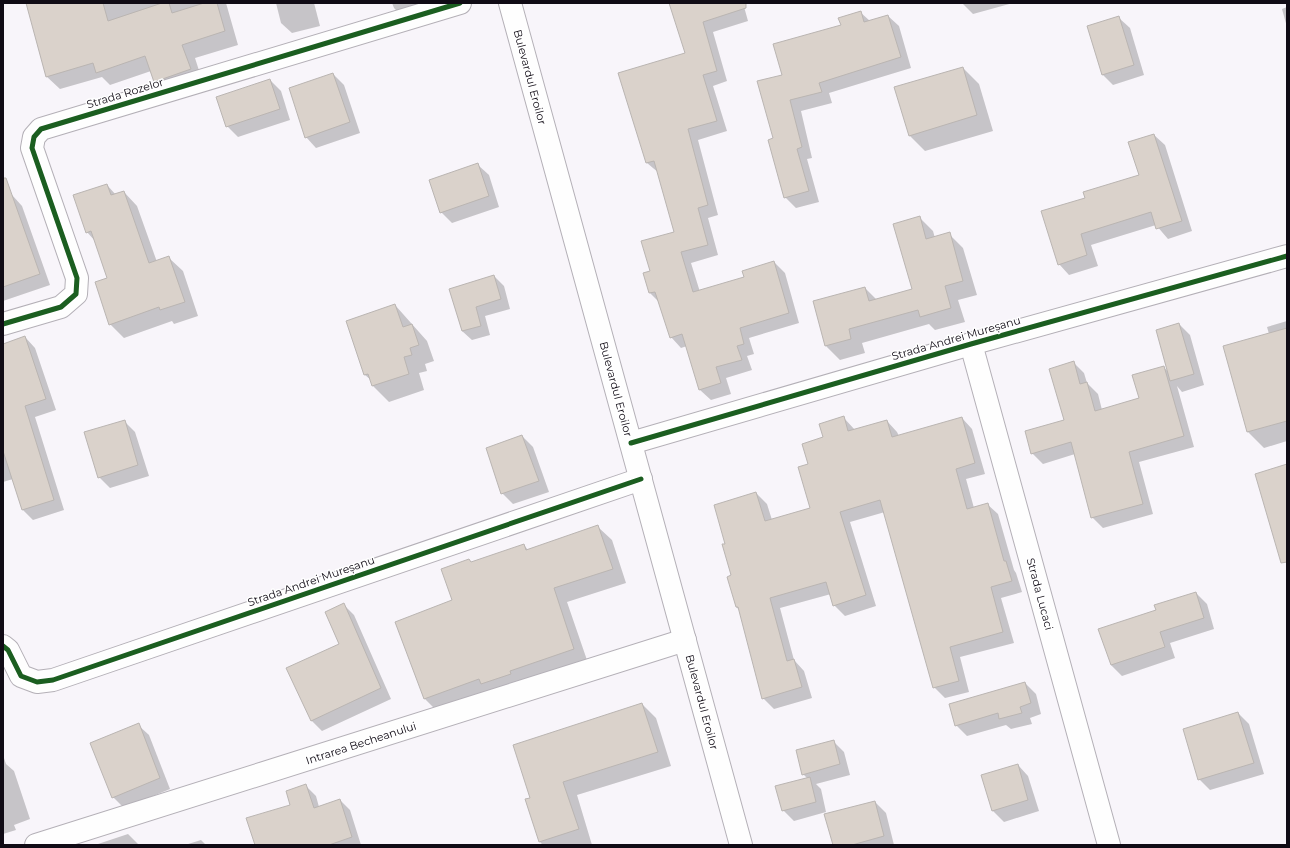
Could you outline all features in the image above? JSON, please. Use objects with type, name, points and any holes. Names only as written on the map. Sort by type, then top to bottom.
[{"type":"street","name":"Strada Rozelor","points":[[3,324],[61,307],[76,294],[77,278],[32,148],[34,137],[40,129],[460,3]]},
{"type":"street","name":"Bulevardul Eroilor","points":[[510,3],[741,845]]},
{"type":"street","name":"Strada Andrei Mureșanu","points":[[631,443],[971,344],[1287,256]]},
{"type":"street","name":"Strada Lucaci","points":[[971,344],[1109,845]]},
{"type":"street","name":"Strada Andrei Mureșanu","points":[[3,646],[8,650],[21,676],[37,682],[53,680],[641,479]]},
{"type":"street","name":"Intrarea Becheanului","points":[[36,845],[685,640]]},
{"type":"building","points":[[26,3],[103,3],[108,21],[162,3],[169,3],[172,13],[204,3],[217,3],[225,31],[182,45],[191,69],[154,82],[145,56],[96,73],[93,63],[46,77]]},
{"type":"building","points":[[669,3],[746,3],[746,8],[703,22],[717,71],[703,75],[717,121],[688,129],[708,205],[698,208],[708,245],[681,252],[693,292],[744,277],[742,271],[774,261],[789,313],[740,328],[744,344],[737,346],[742,360],[716,367],[721,383],[699,390],[682,334],[670,338],[655,292],[649,293],[643,273],[650,271],[641,241],[674,232],[654,161],[646,163],[618,73],[685,53]]},
{"type":"building","points":[[861,11],[864,22],[888,15],[901,57],[819,83],[822,92],[790,100],[802,147],[797,149],[809,191],[784,198],[768,140],[773,138],[757,81],[782,75],[773,44],[841,25],[838,18]]},
{"type":"building","points":[[1119,16],[1134,65],[1102,75],[1087,26]]},
{"type":"building","points":[[963,67],[977,115],[909,136],[894,87]]},
{"type":"building","points":[[333,73],[350,122],[305,138],[289,88]]},
{"type":"building","points":[[270,79],[280,109],[226,127],[216,97]]},
{"type":"building","points":[[1154,134],[1182,221],[1156,229],[1151,212],[1081,234],[1087,255],[1058,265],[1041,211],[1085,198],[1083,192],[1139,175],[1128,142]]},
{"type":"building","points":[[478,163],[489,196],[440,213],[429,180]]},
{"type":"building","points":[[3,178],[6,178],[40,274],[3,287]]},
{"type":"building","points":[[107,184],[111,195],[124,191],[149,263],[169,256],[185,302],[160,310],[159,307],[109,325],[95,282],[107,278],[91,231],[86,233],[73,195]]},
{"type":"building","points":[[920,216],[926,239],[950,232],[963,281],[945,286],[951,308],[920,317],[918,310],[849,329],[851,339],[825,346],[813,301],[865,287],[869,301],[912,289],[893,224]]},
{"type":"building","points":[[494,275],[501,299],[476,307],[481,326],[462,331],[449,289]]},
{"type":"building","points":[[395,304],[403,327],[412,324],[419,345],[410,348],[412,355],[404,357],[409,374],[372,386],[368,374],[364,375],[346,321]]},
{"type":"building","points":[[1179,323],[1194,374],[1170,381],[1156,330]]},
{"type":"building","points":[[1287,328],[1287,421],[1247,432],[1223,346]]},
{"type":"building","points":[[25,336],[46,399],[25,406],[54,500],[22,510],[3,451],[3,344]]},
{"type":"building","points":[[1074,361],[1080,384],[1087,382],[1095,411],[1139,398],[1132,375],[1164,366],[1184,436],[1129,452],[1143,504],[1091,518],[1071,442],[1031,454],[1025,431],[1064,420],[1049,369]]},
{"type":"building","points":[[844,416],[848,431],[887,420],[892,437],[962,417],[975,463],[956,469],[967,509],[988,503],[1004,561],[1006,561],[1012,581],[991,587],[1003,632],[950,647],[959,681],[933,688],[880,500],[840,512],[866,595],[833,606],[826,582],[770,598],[787,661],[794,659],[802,687],[762,699],[738,607],[736,607],[727,577],[731,575],[722,544],[725,544],[714,505],[756,492],[765,521],[810,508],[798,467],[808,464],[802,444],[823,437],[819,424]]},
{"type":"building","points":[[125,420],[138,465],[98,478],[84,432]]},
{"type":"building","points":[[522,435],[539,481],[501,494],[486,448]]},
{"type":"building","points":[[1287,464],[1287,562],[1281,563],[1255,474]]},
{"type":"building","points":[[598,525],[613,569],[554,588],[574,649],[510,671],[511,674],[481,684],[479,679],[424,699],[395,622],[452,600],[441,569],[469,559],[471,562],[524,544],[526,550]]},
{"type":"building","points":[[1196,592],[1204,618],[1160,632],[1165,647],[1111,665],[1098,629],[1156,610],[1154,605]]},
{"type":"building","points":[[344,603],[381,688],[311,721],[286,668],[339,644],[325,612]]},
{"type":"building","points":[[1025,682],[1031,703],[1020,707],[1022,713],[999,719],[998,713],[955,726],[949,704]]},
{"type":"building","points":[[642,703],[658,752],[563,782],[579,829],[539,842],[525,799],[530,798],[513,745]]},
{"type":"building","points":[[1238,712],[1254,763],[1198,780],[1183,729]]},
{"type":"building","points":[[139,723],[160,778],[112,798],[90,743]]},
{"type":"building","points":[[834,740],[840,764],[802,775],[796,750]]},
{"type":"building","points":[[1018,764],[1028,800],[992,811],[981,775]]},
{"type":"building","points":[[810,777],[816,802],[782,811],[775,786]]},
{"type":"building","points":[[306,784],[314,808],[340,799],[352,837],[329,845],[255,845],[246,818],[290,805],[286,791]]},
{"type":"building","points":[[875,801],[884,836],[852,845],[833,845],[824,814]]},
{"type":"cycle path","points":[[3,324],[61,307],[76,294],[77,278],[32,148],[34,137],[41,129],[460,3]]},
{"type":"cycle path","points":[[631,443],[971,344],[1287,256]]},
{"type":"cycle path","points":[[3,646],[8,650],[21,676],[37,682],[53,680],[641,479]]}]
